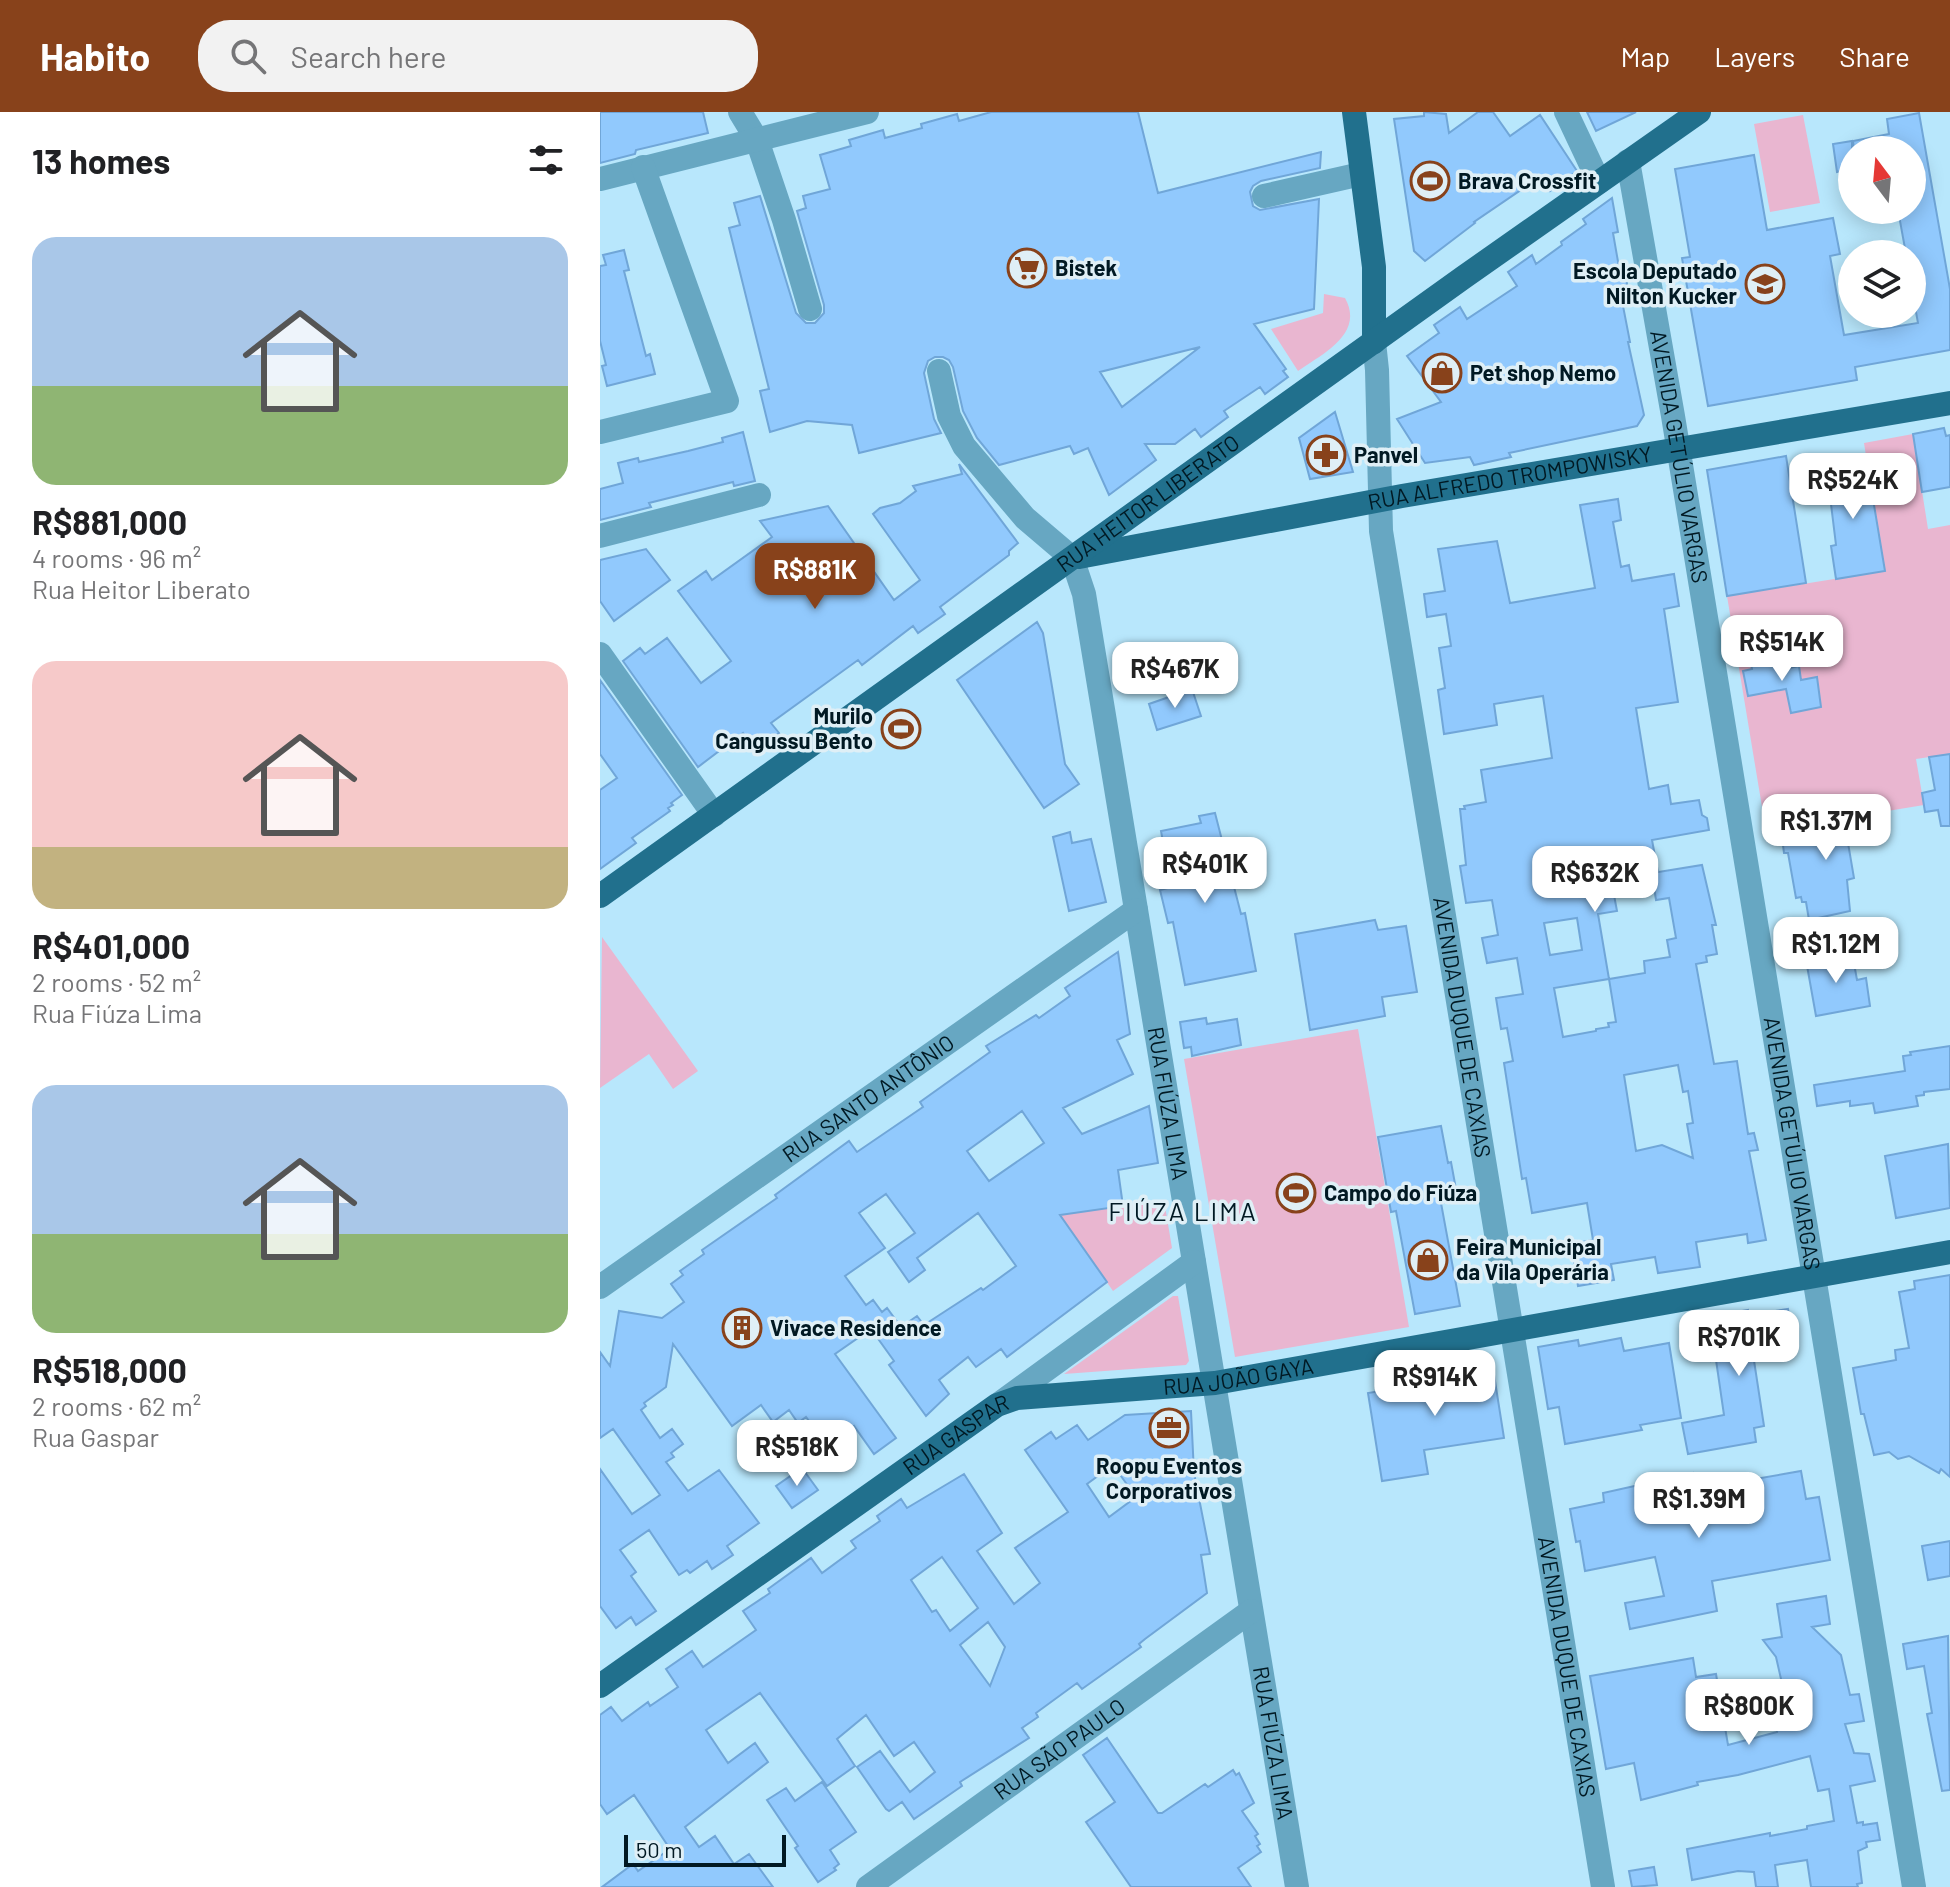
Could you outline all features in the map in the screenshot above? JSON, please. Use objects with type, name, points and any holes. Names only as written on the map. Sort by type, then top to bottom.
[{"type":"main road","points":[[1354,112],[1374,267],[1374,342]]},
{"type":"main road","name":"RUA HEITOR LIBERATO","points":[[600,896],[1699,112]]},
{"type":"main road","name":"RUA ALFREDO TROMPOWISKY","points":[[1072,558],[1380,500],[1950,403]]},
{"type":"main road","name":"RUA JOÃO GAYA","points":[[997,1405],[1017,1398],[1215,1383],[1950,1252]]},
{"type":"main road","name":"RUA GASPAR","points":[[600,1686],[997,1405]]},
{"type":"street","points":[[740,112],[757,140],[810,309]]},
{"type":"street","points":[[600,179],[867,112]]},
{"type":"street","points":[[1566,112],[1599,182]]},
{"type":"street","name":"AVENIDA GETÚLIO VARGAS","points":[[1628,161],[1914,1887]]},
{"type":"street","points":[[600,432],[727,401],[643,167]]},
{"type":"street","points":[[1264,196],[1361,174]]},
{"type":"street","name":"AVENIDA DUQUE DE CAXIAS","points":[[1374,342],[1384,547],[1603,1887]]},
{"type":"street","points":[[939,371],[949,416],[964,446],[1025,518],[1072,558]]},
{"type":"street","points":[[600,536],[759,495]]},
{"type":"street","name":"RUA FIÚZA LIMA","points":[[1072,558],[1084,594],[1297,1887]]},
{"type":"street","points":[[600,654],[714,815]]},
{"type":"street","name":"RUA SANTO ANTÔNIO","points":[[600,1287],[1136,910]]},
{"type":"street","name":"RUA GASPAR","points":[[997,1405],[1194,1262]]},
{"type":"street","name":"RUA SÃO PAULO","points":[[868,1887],[1251,1611]]},
{"type":"shaded area","points":[[1803,115],[1820,203],[1770,212],[1754,124]]},
{"type":"shaded area","points":[[1324,294],[1345,298],[1350,311],[1349,322],[1338,342],[1298,371],[1271,329],[1323,313]]},
{"type":"shaded area","points":[[1913,434],[1928,529],[1950,525],[1950,754],[1916,759],[1924,805],[1766,831],[1727,596],[1884,571],[1864,443]]},
{"type":"shaded area","points":[[602,937],[698,1071],[673,1089],[649,1054],[600,1088]]},
{"type":"shaded area","name":"Campo do Fiúza","points":[[1358,1029],[1409,1327],[1235,1357],[1184,1059]]},
{"type":"shaded area","points":[[1164,1200],[1172,1248],[1113,1291],[1060,1215]]},
{"type":"shaded area","points":[[1173,1296],[1178,1296],[1189,1361],[1186,1365],[1064,1374]]},
{"type":"building","points":[[600,112],[703,112],[708,133],[636,150],[635,154],[600,163]]},
{"type":"building","name":"Bistek","points":[[991,112],[1138,112],[1158,193],[1321,152],[1320,168],[1261,181],[1250,192],[1253,206],[1260,210],[1319,199],[1314,309],[1254,324],[1286,369],[1283,371],[1288,377],[1265,394],[1260,387],[1224,411],[1228,417],[1201,437],[1195,429],[1175,444],[1145,444],[1156,460],[1109,495],[1088,448],[1074,454],[1070,446],[999,465],[977,438],[963,411],[953,367],[943,357],[928,361],[924,373],[934,419],[941,433],[859,453],[852,425],[807,421],[770,432],[760,391],[769,389],[729,228],[740,225],[734,203],[760,196],[796,313],[806,323],[815,323],[824,313],[824,305],[797,211],[806,208],[803,196],[830,189],[820,155],[851,146],[849,140],[883,130],[885,138],[957,114],[959,121]],"holes":[[[1200,347],[1122,407],[1100,372]]]},
{"type":"building","points":[[1424,112],[1446,114],[1449,133],[1478,112],[1493,112],[1510,136],[1540,115],[1577,171],[1550,191],[1540,177],[1474,222],[1425,261],[1414,251],[1394,119],[1424,116]]},
{"type":"building","points":[[1587,112],[1636,112],[1596,131]]},
{"type":"building","points":[[1919,113],[1923,136],[1879,136],[1889,134],[1887,119]]},
{"type":"building","points":[[1838,143],[1837,172],[1833,144]]},
{"type":"building","points":[[1926,153],[1950,289],[1950,350],[1855,367],[1857,380],[1708,406],[1682,258],[1690,257],[1675,169],[1754,155],[1767,230],[1833,218],[1838,254],[1830,256],[1838,301],[1838,328],[1843,328],[1844,335],[1887,328],[1926,328],[1926,240],[1903,240],[1901,224],[1926,224]]},
{"type":"building","points":[[1612,198],[1618,232],[1613,233],[1620,273],[1625,271],[1630,304],[1623,306],[1628,342],[1644,415],[1637,426],[1509,453],[1511,457],[1474,465],[1470,457],[1425,463],[1397,419],[1441,402],[1407,356],[1439,333],[1434,325],[1460,307],[1467,319],[1517,286],[1508,272],[1532,255],[1536,264],[1586,224],[1583,219]]},
{"type":"building","points":[[624,250],[629,270],[624,271],[646,356],[650,354],[655,374],[607,386],[600,341],[600,266],[606,265],[603,255]]},
{"type":"building","name":"Panvel","points":[[1335,412],[1353,472],[1310,479],[1299,438]]},
{"type":"building","points":[[1944,428],[1946,436],[1950,435],[1950,487],[1922,492],[1913,434]]},
{"type":"building","points":[[743,432],[755,481],[734,486],[733,482],[649,503],[651,507],[600,520],[600,489],[623,483],[618,463],[638,458],[639,462],[688,451],[723,442],[722,438]]},
{"type":"building","points":[[1786,456],[1806,583],[1727,596],[1707,470]]},
{"type":"building","points":[[1867,463],[1885,571],[1836,579],[1831,546],[1836,545],[1830,496],[1825,497],[1821,469]]},
{"type":"building","points":[[959,464],[1018,543],[1009,555],[940,607],[945,614],[918,633],[913,626],[862,665],[858,660],[771,723],[779,733],[756,750],[743,733],[698,767],[623,661],[640,648],[645,654],[667,638],[701,683],[731,661],[678,591],[706,571],[712,580],[772,537],[760,521],[828,506],[894,600],[920,580],[873,514],[880,508],[900,503],[916,491],[913,486],[962,474]]},
{"type":"building","points":[[1618,499],[1621,520],[1613,522],[1621,567],[1629,565],[1632,581],[1674,574],[1679,606],[1664,609],[1678,702],[1636,708],[1649,789],[1668,785],[1671,804],[1699,800],[1709,830],[1652,840],[1658,872],[1611,879],[1617,911],[1598,914],[1609,979],[1645,973],[1644,961],[1670,957],[1667,940],[1676,938],[1669,898],[1656,900],[1652,873],[1702,865],[1716,925],[1712,925],[1717,954],[1706,956],[1707,962],[1696,964],[1714,1064],[1737,1061],[1748,1134],[1754,1133],[1758,1150],[1749,1151],[1766,1240],[1748,1243],[1747,1234],[1696,1242],[1700,1267],[1658,1273],[1655,1257],[1611,1264],[1614,1280],[1578,1286],[1571,1244],[1593,1240],[1587,1203],[1532,1213],[1526,1178],[1522,1179],[1504,1063],[1513,1061],[1507,1028],[1501,1029],[1496,998],[1523,994],[1517,958],[1487,963],[1482,938],[1498,935],[1492,900],[1466,903],[1460,866],[1466,865],[1460,809],[1486,802],[1481,770],[1552,758],[1543,696],[1494,704],[1497,725],[1444,734],[1438,690],[1445,688],[1439,648],[1451,646],[1446,614],[1427,617],[1424,594],[1445,591],[1438,549],[1497,541],[1510,603],[1595,588],[1580,505]],"holes":[[[1577,918],[1582,950],[1550,955],[1544,923]],[[1609,979],[1616,1022],[1596,1031],[1563,1037],[1554,988]],[[1678,1065],[1683,1092],[1688,1091],[1693,1123],[1687,1124],[1693,1158],[1662,1145],[1636,1151],[1624,1075]]]},
{"type":"building","points":[[646,549],[670,580],[614,621],[600,601],[600,560]]},
{"type":"building","points":[[1037,622],[1043,633],[1065,764],[1079,784],[1044,808],[957,680]]},
{"type":"building","points":[[1775,655],[1777,664],[1788,662],[1789,668],[1799,666],[1801,680],[1817,677],[1821,707],[1791,713],[1786,689],[1748,696],[1743,671],[1752,669],[1750,659]]},
{"type":"building","points":[[600,680],[682,795],[671,803],[670,811],[632,838],[636,843],[600,869],[600,790],[617,778],[600,754]]},
{"type":"building","points":[[1192,689],[1201,716],[1157,730],[1149,704]]},
{"type":"building","points":[[1950,754],[1950,826],[1941,826],[1938,810],[1925,812],[1922,793],[1935,790],[1929,757]]},
{"type":"building","points":[[1215,813],[1241,914],[1245,913],[1256,971],[1185,985],[1173,922],[1168,923],[1160,890],[1179,885],[1170,852],[1165,853],[1161,831],[1201,823],[1199,816]]},
{"type":"building","points":[[1875,814],[1880,837],[1848,843],[1854,878],[1847,880],[1850,911],[1809,920],[1806,902],[1802,902],[1801,897],[1796,898],[1781,830]]},
{"type":"building","points":[[1070,832],[1072,843],[1091,839],[1106,902],[1069,911],[1053,837]]},
{"type":"building","points":[[1375,920],[1378,930],[1406,926],[1417,992],[1382,997],[1385,1016],[1310,1030],[1295,934]]},
{"type":"building","points":[[1118,952],[1130,1034],[1117,1040],[1133,1074],[1063,1108],[1082,1134],[1149,1106],[1158,1163],[1118,1170],[1123,1206],[1060,1215],[1107,1282],[1007,1357],[1001,1349],[976,1367],[968,1357],[939,1380],[949,1394],[926,1416],[889,1365],[894,1361],[871,1329],[835,1354],[896,1438],[874,1454],[854,1426],[827,1446],[806,1417],[798,1423],[789,1410],[773,1422],[761,1405],[732,1426],[673,1344],[666,1387],[644,1403],[646,1406],[641,1410],[660,1438],[672,1429],[683,1444],[671,1453],[674,1457],[666,1462],[688,1491],[719,1470],[759,1523],[727,1546],[733,1555],[712,1569],[707,1561],[690,1573],[687,1570],[679,1575],[649,1530],[620,1550],[636,1572],[631,1576],[656,1611],[636,1625],[631,1617],[616,1628],[600,1606],[600,1469],[632,1514],[660,1495],[613,1429],[600,1438],[600,1352],[610,1366],[619,1311],[662,1318],[684,1302],[671,1284],[683,1275],[680,1271],[704,1254],[702,1250],[777,1198],[775,1195],[849,1141],[857,1152],[923,1107],[920,1102],[990,1052],[986,1046],[1036,1015],[1039,1018],[1070,996],[1065,988]],"holes":[[[1022,1111],[1044,1143],[989,1181],[967,1151]],[[886,1194],[915,1233],[888,1252],[909,1282],[925,1270],[917,1258],[978,1213],[1016,1266],[924,1325],[917,1316],[901,1327],[887,1308],[882,1312],[873,1300],[866,1305],[845,1276],[885,1248],[859,1213]]]},
{"type":"building","points":[[1852,952],[1857,980],[1866,978],[1870,1006],[1816,1016],[1806,960]]},
{"type":"building","points":[[1206,1018],[1207,1024],[1237,1019],[1241,1045],[1192,1056],[1191,1047],[1184,1048],[1180,1022]]},
{"type":"building","points":[[1950,1046],[1950,1089],[1916,1096],[1918,1106],[1875,1113],[1873,1103],[1850,1106],[1850,1101],[1817,1106],[1814,1085],[1905,1071],[1903,1056],[1911,1055],[1910,1052]]},
{"type":"building","points":[[1441,1126],[1458,1200],[1441,1203],[1460,1306],[1415,1314],[1396,1211],[1391,1212],[1378,1137]]},
{"type":"building","points":[[1948,1144],[1950,1208],[1896,1218],[1885,1156]]},
{"type":"building","points":[[1950,1275],[1950,1477],[1941,1469],[1939,1473],[1909,1456],[1898,1459],[1889,1452],[1874,1455],[1864,1414],[1861,1414],[1853,1368],[1896,1360],[1895,1350],[1909,1348],[1899,1292],[1915,1289],[1914,1281]]},
{"type":"building","points":[[1788,1309],[1794,1347],[1753,1354],[1764,1426],[1754,1428],[1756,1442],[1688,1454],[1682,1423],[1724,1415],[1716,1360],[1711,1361],[1707,1338],[1723,1335],[1720,1315],[1748,1310],[1749,1315]]},
{"type":"building","points":[[1621,1338],[1624,1351],[1669,1343],[1681,1418],[1640,1425],[1642,1430],[1565,1444],[1559,1407],[1548,1409],[1538,1347],[1578,1340],[1579,1346]]},
{"type":"building","points":[[1486,1357],[1492,1362],[1504,1438],[1424,1450],[1428,1474],[1382,1481],[1368,1393],[1454,1379],[1451,1364]]},
{"type":"building","points":[[1191,1411],[1194,1473],[1210,1554],[1201,1555],[1207,1593],[1145,1639],[1139,1644],[1141,1647],[1082,1689],[1077,1683],[1036,1713],[1038,1717],[1022,1728],[1029,1738],[960,1782],[962,1786],[914,1819],[902,1802],[889,1811],[886,1809],[857,1767],[880,1751],[910,1792],[935,1772],[914,1742],[894,1756],[866,1715],[837,1739],[855,1766],[827,1786],[760,1693],[706,1730],[728,1763],[755,1743],[768,1762],[685,1827],[699,1847],[715,1836],[734,1864],[749,1854],[773,1887],[602,1887],[633,1864],[638,1871],[670,1849],[634,1795],[607,1814],[600,1804],[600,1715],[611,1707],[622,1721],[648,1702],[650,1706],[678,1687],[666,1669],[692,1651],[703,1667],[756,1630],[743,1611],[770,1593],[768,1589],[811,1558],[822,1573],[856,1548],[851,1541],[880,1521],[877,1516],[901,1499],[907,1508],[964,1474],[1002,1533],[977,1551],[1014,1604],[1040,1583],[1015,1548],[1068,1512],[1025,1450],[1051,1432],[1056,1439],[1077,1425],[1088,1440],[1125,1415]],"holes":[[[1113,1465],[1136,1497],[1109,1517],[1087,1484]],[[942,1557],[978,1608],[950,1631],[936,1610],[932,1612],[911,1580]],[[988,1622],[1005,1647],[990,1686],[960,1645]]]},
{"type":"building","points":[[802,1468],[818,1490],[792,1508],[776,1486]]},
{"type":"building","points":[[1801,1471],[1806,1499],[1819,1497],[1830,1560],[1712,1581],[1717,1611],[1630,1629],[1625,1603],[1664,1596],[1655,1557],[1585,1571],[1570,1509],[1604,1502],[1603,1493],[1693,1473],[1701,1518],[1760,1507],[1755,1479]]},
{"type":"building","points":[[1950,1541],[1950,1576],[1928,1580],[1922,1546]]},
{"type":"building","points":[[1826,1596],[1830,1624],[1812,1627],[1841,1655],[1850,1695],[1859,1694],[1864,1721],[1845,1724],[1854,1753],[1869,1754],[1875,1781],[1850,1786],[1857,1823],[1877,1823],[1880,1840],[1866,1842],[1867,1847],[1858,1851],[1862,1883],[1857,1884],[1858,1887],[1811,1887],[1807,1860],[1775,1865],[1778,1887],[1756,1887],[1754,1872],[1738,1871],[1692,1880],[1687,1849],[1807,1829],[1807,1826],[1834,1821],[1829,1789],[1818,1791],[1810,1756],[1697,1782],[1698,1785],[1641,1800],[1634,1763],[1606,1769],[1590,1676],[1693,1658],[1696,1677],[1716,1674],[1728,1745],[1777,1732],[1771,1704],[1786,1701],[1776,1657],[1763,1640],[1782,1637],[1777,1604]]},
{"type":"building","points":[[1948,1636],[1950,1790],[1942,1791],[1927,1714],[1932,1713],[1924,1666],[1907,1669],[1903,1644]]},
{"type":"building","points":[[1107,1738],[1158,1813],[1233,1770],[1236,1775],[1239,1773],[1254,1803],[1242,1811],[1258,1834],[1255,1836],[1261,1852],[1238,1868],[1251,1887],[1131,1887],[1086,1822],[1115,1802],[1083,1755]]},
{"type":"building","points":[[822,1782],[856,1832],[830,1850],[839,1864],[834,1868],[836,1870],[818,1882],[767,1800],[786,1788],[795,1801]]},
{"type":"building","points":[[1654,1867],[1657,1885],[1632,1887],[1629,1871]]},
{"type":"place","name":"Brava Crossfit","points":[[1430,181]]},
{"type":"place","name":"Bistek","points":[[1027,268]]},
{"type":"place","name":"Escola Deputado Nilton Kucker","points":[[1765,284]]},
{"type":"place","name":"Pet shop Nemo","points":[[1442,373]]},
{"type":"place","name":"Panvel","points":[[1326,455]]},
{"type":"place","name":"Murilo Cangussu Bento","points":[[901,729]]},
{"type":"place","name":"Campo do Fiúza","points":[[1296,1193]]},
{"type":"place","name":"Feira Municipal da Vila Operária","points":[[1428,1260]]},
{"type":"place","name":"Vivace Residence","points":[[742,1328]]},
{"type":"place","name":"Roopu Eventos Corporativos","points":[[1169,1428]]},
{"type":"district","name":"FIÚZA LIMA","points":[[1183,1212]]}]
